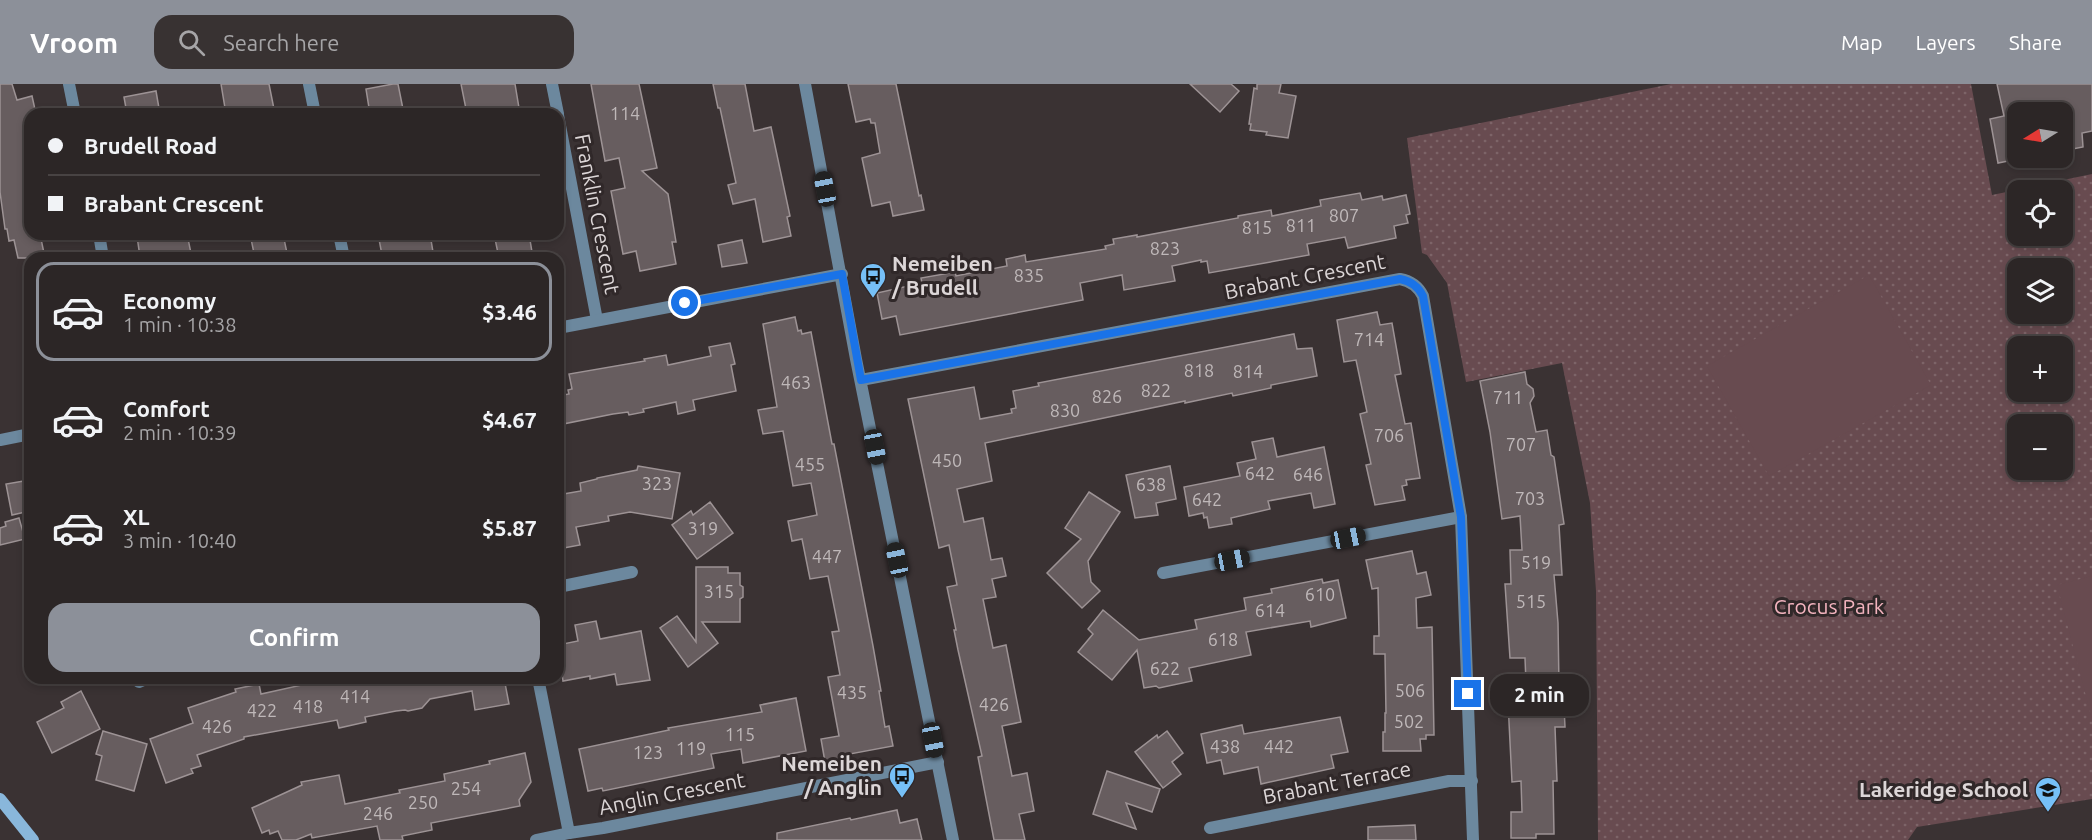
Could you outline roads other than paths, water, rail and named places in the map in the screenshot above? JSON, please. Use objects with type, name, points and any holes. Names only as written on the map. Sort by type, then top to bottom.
[{"type":"main road","points":[[0,799],[33,840]]},
{"type":"street","points":[[69,84],[74,108]]},
{"type":"street","points":[[309,84],[314,108]]},
{"type":"street","name":"Franklin Crescent","points":[[552,84],[557,108]]},
{"type":"street","points":[[805,84],[861,380],[953,840]]},
{"type":"street","name":"Franklin Crescent","points":[[564,147],[597,320]]},
{"type":"street","points":[[564,327],[842,274]]},
{"type":"street","name":"Brabant Crescent","points":[[861,380],[1400,279],[1410,281],[1423,296],[1461,517],[1473,840]]},
{"type":"street","points":[[0,440],[24,435]]},
{"type":"street","points":[[1163,573],[1461,517]]},
{"type":"street","points":[[564,586],[632,572]]},
{"type":"street","points":[[539,684],[569,833]]},
{"type":"street","name":"Anglin Crescent","points":[[536,840],[938,762]]},
{"type":"street","name":"Brabant Terrace","points":[[1210,828],[1449,781],[1472,782]]},
{"type":"place","name":"Nemeiben / Brudell","points":[[873,299]]},
{"type":"place","name":"Nemeiben / Anglin","points":[[902,799]]},
{"type":"place","name":"Lakeridge School","points":[[2048,813]]},
{"type":"park label","name":"Crocus Park","points":[[1829,607]]}]
